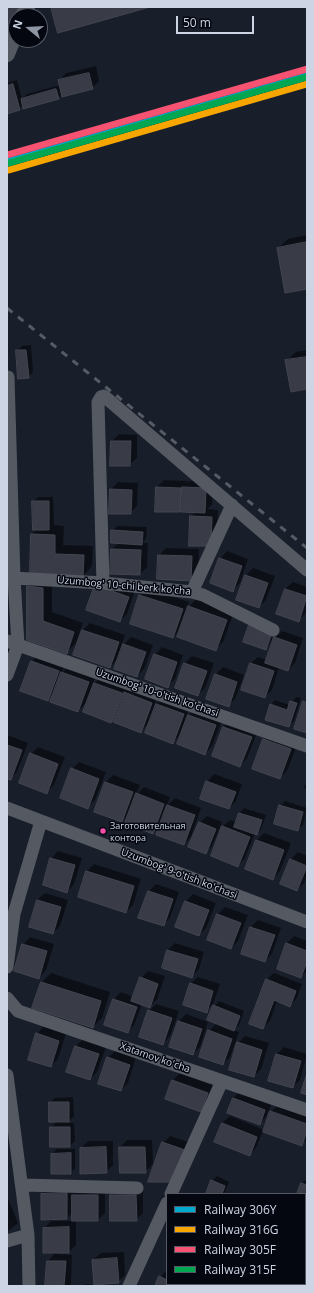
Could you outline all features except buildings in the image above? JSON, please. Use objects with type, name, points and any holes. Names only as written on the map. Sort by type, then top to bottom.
[{"type":"street","points":[[7,675],[12,643],[14,578],[8,377]]},
{"type":"street","points":[[103,583],[98,402],[101,397],[108,398],[307,570]]},
{"type":"street","points":[[192,592],[232,505]]},
{"type":"street","name":"Uzumbog' 10-chi berk ko'cha","points":[[14,578],[103,583],[192,592],[203,595],[273,630]]},
{"type":"street","name":"Uzumbog' 10-o'tish ko'chasi","points":[[12,643],[307,746]]},
{"type":"street","name":"Uzumbog' 9-o'tish ko'chasi","points":[[7,808],[307,922]]},
{"type":"street","points":[[7,966],[14,914],[41,821]]},
{"type":"street","name":"Xatamov ko'cha","points":[[7,998],[18,1011],[307,1110]]},
{"type":"street","points":[[7,1075],[28,1235],[29,1286]]},
{"type":"street","points":[[171,1193],[222,1081]]},
{"type":"street","points":[[22,1185],[137,1188]]},
{"type":"street","points":[[130,1286],[166,1205]]},
{"type":"street","points":[[7,1241],[28,1235]]},
{"type":"railway","points":[[7,308],[307,548]]},
{"type":"rail line","name":"305F","points":[[7,155],[307,69]]},
{"type":"rail line","name":"306Y","points":[[7,162],[307,76]]},
{"type":"rail line","name":"315F","points":[[9,163],[307,77]]},
{"type":"rail line","name":"316G","points":[[9,170],[307,84]]},
{"type":"place","name":"Заготовительная контора","points":[[103,831]]}]
